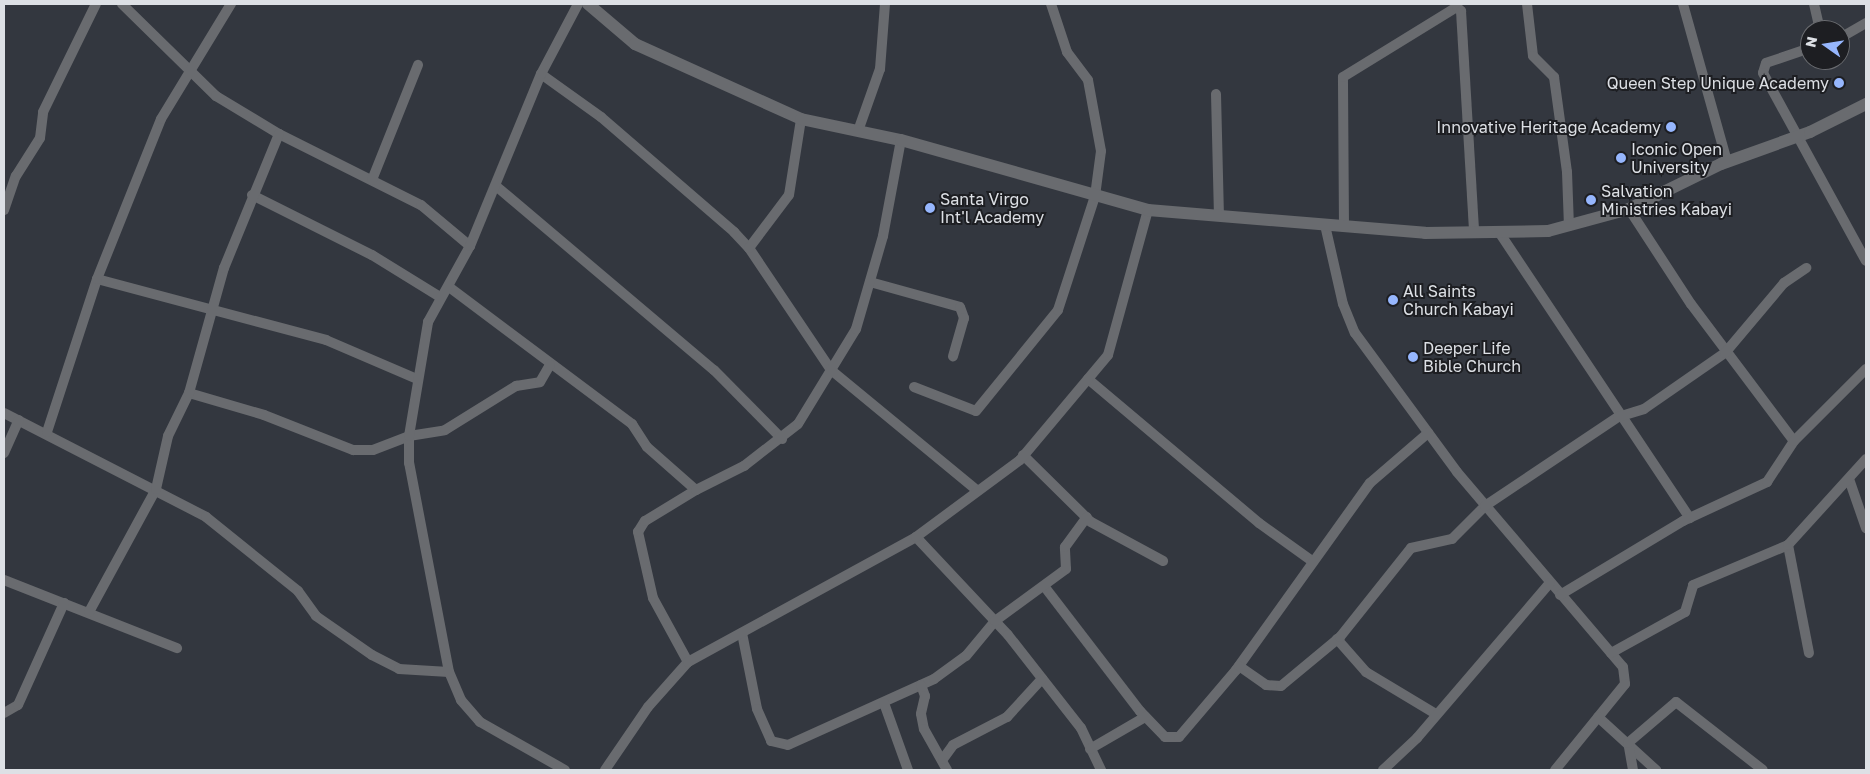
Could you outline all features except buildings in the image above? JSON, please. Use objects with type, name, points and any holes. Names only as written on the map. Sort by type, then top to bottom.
[{"type":"street","points":[[4,210],[16,176],[40,138],[43,112],[96,4]]},
{"type":"street","points":[[122,4],[216,96],[279,134],[421,205],[470,246]]},
{"type":"street","points":[[47,432],[98,279],[166,107],[193,72],[231,4]]},
{"type":"street","points":[[564,770],[480,722],[461,700],[448,672],[410,463],[410,436],[417,379],[428,322],[440,297],[449,287],[470,246],[541,74],[578,4]]},
{"type":"street","points":[[588,4],[635,44],[801,119],[901,140],[1148,210],[1344,227],[1500,232],[1569,226],[1629,209],[1727,162],[1797,136],[1866,104]]},
{"type":"street","points":[[858,131],[880,69],[885,4]]},
{"type":"street","points":[[914,388],[971,411],[980,409],[1058,310],[1095,196],[1100,137],[1088,80],[1067,52],[1051,4]]},
{"type":"street","points":[[1527,4],[1532,56],[1554,77],[1567,172],[1569,226]]},
{"type":"street","points":[[1684,4],[1727,162]]},
{"type":"street","points":[[1814,4],[1818,20]]},
{"type":"street","points":[[1344,227],[1343,77],[1457,7],[1461,11],[1474,232]]},
{"type":"street","points":[[1850,32],[1866,23]]},
{"type":"street","points":[[1800,52],[1762,68],[1866,261]]},
{"type":"street","points":[[372,180],[418,65]]},
{"type":"street","points":[[541,74],[601,117],[749,248],[831,370],[978,491]]},
{"type":"street","points":[[1216,94],[1219,216]]},
{"type":"street","points":[[749,248],[789,195],[801,119]]},
{"type":"street","points":[[89,612],[156,489],[168,436],[189,393],[252,195],[279,134]]},
{"type":"street","points":[[688,662],[653,598],[638,532],[645,521],[696,490],[744,466],[782,439],[798,424],[856,329],[870,282],[901,140]]},
{"type":"street","points":[[496,186],[714,370],[782,439]]},
{"type":"street","points":[[252,195],[372,255],[440,297]]},
{"type":"street","points":[[1629,209],[1725,352],[1794,441]]},
{"type":"street","points":[[605,770],[648,707],[688,662],[916,537],[1023,455],[1108,355],[1148,210]]},
{"type":"street","points":[[1325,225],[1343,304],[1355,333],[1428,433],[1485,506],[1623,667],[1625,684],[1555,770]]},
{"type":"street","points":[[1500,232],[1618,416],[1690,518]]},
{"type":"street","points":[[1239,666],[1266,685],[1281,686],[1338,639],[1411,548],[1452,539],[1485,506],[1618,416],[1644,409],[1725,352],[1784,283],[1806,268]]},
{"type":"street","points":[[98,279],[326,340],[417,379]]},
{"type":"street","points":[[870,282],[960,307],[964,318],[953,356]]},
{"type":"street","points":[[449,287],[511,329],[550,365],[632,424],[647,447],[696,490]]},
{"type":"street","points":[[189,393],[264,415],[353,450],[391,446],[410,436],[445,430],[474,416],[516,386],[540,382],[550,365]]},
{"type":"street","points":[[1560,595],[1621,555],[1690,518],[1767,482],[1794,441],[1866,369]]},
{"type":"street","points":[[1088,379],[1259,523],[1312,562]]},
{"type":"street","points":[[4,413],[47,432],[206,517],[298,592],[316,616],[372,655],[399,669],[448,672]]},
{"type":"street","points":[[4,453],[19,420]]},
{"type":"street","points":[[1044,586],[1145,717],[1165,737],[1179,737],[1239,666],[1370,483],[1428,433]]},
{"type":"street","points":[[1023,455],[1086,517],[1163,561]]},
{"type":"street","points":[[1611,653],[1685,612],[1693,585],[1788,545],[1866,459]]},
{"type":"street","points":[[1849,479],[1866,528]]},
{"type":"street","points":[[742,633],[757,709],[774,744],[788,745],[921,685],[966,656],[995,621],[1066,569],[1064,547],[1086,517]]},
{"type":"street","points":[[916,537],[995,621],[1081,728],[1101,770]]},
{"type":"street","points":[[1788,545],[1809,653]]},
{"type":"street","points":[[4,580],[178,648]]},
{"type":"street","points":[[1383,770],[1436,714],[1550,583]]},
{"type":"street","points":[[4,713],[18,705],[64,603]]},
{"type":"street","points":[[1338,639],[1366,672],[1436,714]]},
{"type":"street","points":[[944,759],[953,745],[1006,716],[1042,679]]},
{"type":"street","points":[[921,685],[925,696],[921,714],[924,729],[944,759],[947,770]]},
{"type":"street","points":[[884,703],[908,770]]},
{"type":"street","points":[[1628,743],[1671,703],[1680,703],[1763,770]]},
{"type":"street","points":[[1090,748],[1145,717]]},
{"type":"street","points":[[1598,717],[1656,770]]},
{"type":"street","points":[[1628,743],[1633,770]]},
{"type":"place","name":"Queen Step Unique Academy","points":[[1839,83]]},
{"type":"place","name":"Innovative Heritage Academy","points":[[1671,127]]},
{"type":"place","name":"Iconic Open University","points":[[1621,158]]},
{"type":"place","name":"Salvation Ministries Kabayi","points":[[1591,200]]},
{"type":"place","name":"Santa Virgo Int'l Academy","points":[[930,208]]},
{"type":"place","name":"All Saints Church Kabayi","points":[[1393,300]]},
{"type":"place","name":"Deeper Life Bible Church","points":[[1413,357]]}]
